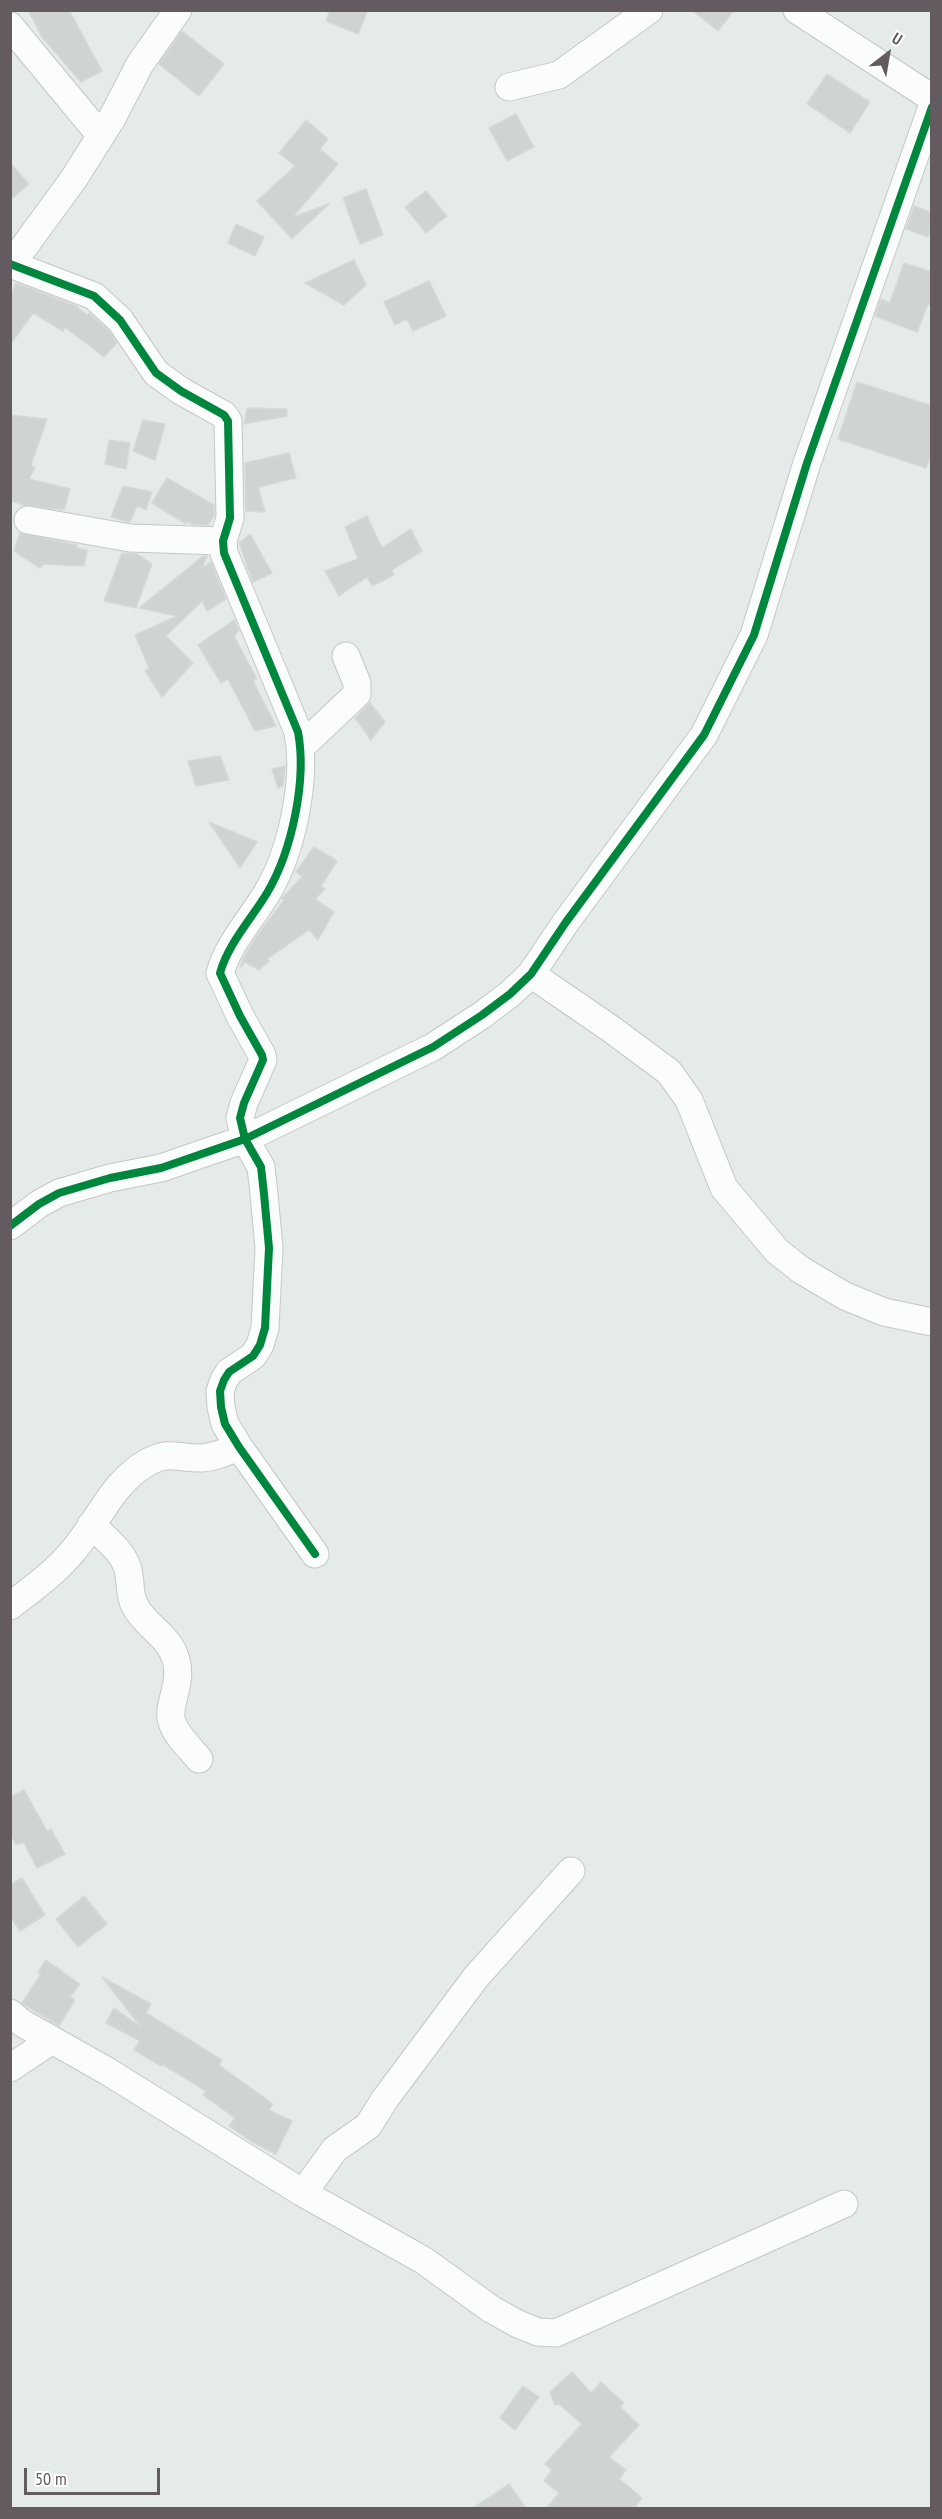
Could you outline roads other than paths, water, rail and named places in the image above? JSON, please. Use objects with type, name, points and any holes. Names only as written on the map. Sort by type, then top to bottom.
[{"type":"street","points":[[178,10],[140,64],[101,136],[73,180],[11,265],[94,296],[120,320],[156,373],[224,415],[228,421],[230,518],[223,541],[224,553],[298,732],[301,747],[291,840],[268,891],[230,951],[220,973],[263,1060],[244,1103],[240,1118],[245,1138],[261,1167],[269,1248],[265,1328],[260,1345],[254,1356],[229,1372],[220,1390],[225,1424],[315,1554]]},
{"type":"street","points":[[509,87],[559,75],[649,10]]},
{"type":"street","points":[[797,10],[932,98]]},
{"type":"street","points":[[10,26],[101,136]]},
{"type":"street","points":[[10,1226],[39,1204],[59,1193],[110,1178],[161,1168],[245,1138],[433,1047],[482,1016],[531,974],[704,735],[754,635],[807,463],[932,107]]},
{"type":"street","points":[[28,520],[129,538],[223,541]]},
{"type":"street","points":[[301,747],[357,694],[357,683],[346,656]]},
{"type":"street","points":[[531,974],[669,1072],[689,1100],[724,1188],[777,1251],[801,1270],[845,1296],[884,1312],[932,1323]]},
{"type":"street","points":[[10,1606],[73,1551],[122,1482],[150,1461],[166,1454],[198,1458],[210,1457],[239,1447]]},
{"type":"street","points":[[91,1525],[117,1549],[129,1573],[129,1590],[135,1607],[167,1642],[176,1658],[179,1677],[170,1714],[172,1724],[199,1759]]},
{"type":"street","points":[[303,2193],[335,2149],[368,2126],[476,1977],[570,1871]]},
{"type":"street","points":[[10,2013],[22,2023],[107,2071],[303,2193],[423,2259],[491,2309],[538,2332],[556,2333],[844,2204]]},
{"type":"street","points":[[10,2068],[52,2040]]}]
